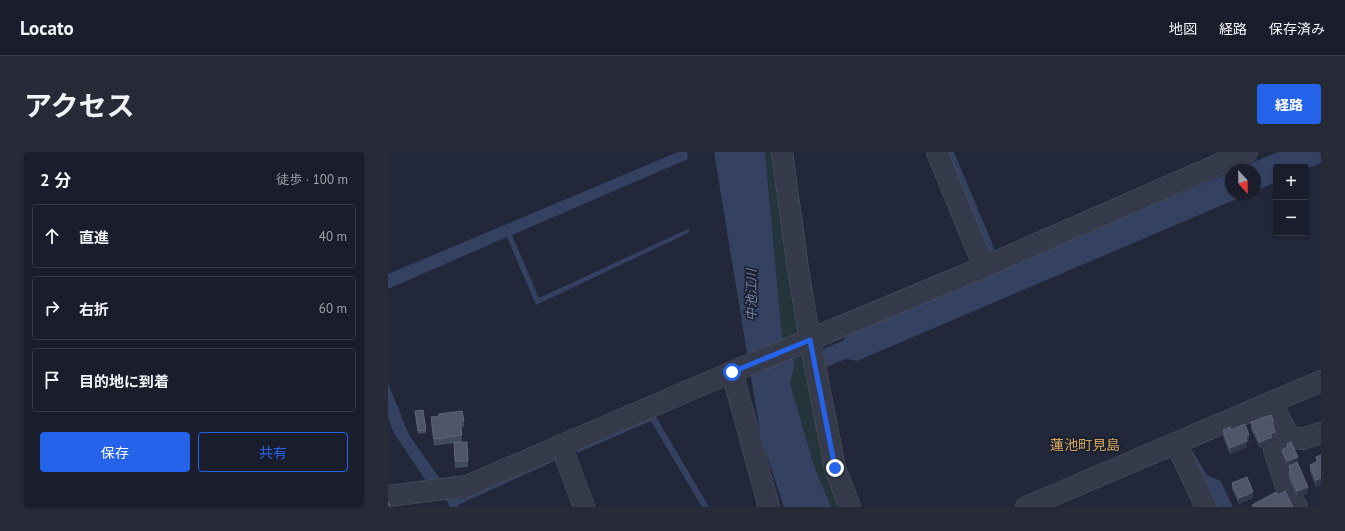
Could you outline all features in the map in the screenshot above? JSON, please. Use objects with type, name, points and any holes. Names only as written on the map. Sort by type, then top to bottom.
[{"type":"street","points":[[782,152],[807,341],[835,468],[850,507]]},
{"type":"street","points":[[937,152],[984,267]]},
{"type":"street","points":[[388,496],[467,486],[734,371],[984,267],[1248,152]]},
{"type":"street","points":[[734,371],[769,507]]},
{"type":"street","points":[[1026,507],[1321,381]]},
{"type":"street","points":[[1271,403],[1289,436],[1302,439],[1321,433]]},
{"type":"street","points":[[1289,436],[1274,450],[1287,489],[1297,507]]},
{"type":"street","points":[[1176,443],[1206,507]]},
{"type":"street","points":[[561,445],[584,507]]},
{"type":"shaded area","points":[[765,152],[777,152],[843,507],[831,507],[814,466],[790,383],[795,363],[782,336]]},
{"type":"water","points":[[678,152],[687,152],[688,159],[512,235],[539,298],[688,229],[690,232],[536,305],[507,237],[388,289],[388,274]]},
{"type":"water","name":"中池江川","points":[[714,152],[765,152],[782,336],[795,363],[790,383],[814,466],[831,507],[784,507],[761,438]]},
{"type":"water","points":[[948,152],[954,152],[995,250],[989,252]]},
{"type":"water","points":[[1278,152],[1321,152],[1321,163],[1309,168],[1309,164],[1273,164],[1273,183],[1261,188],[1261,164],[1249,164]]},
{"type":"water","points":[[1225,175],[1225,200],[1234,200],[857,361],[846,359],[826,367],[823,349],[843,341],[849,332]]},
{"type":"water","points":[[388,383],[409,435],[454,499],[465,498],[552,459],[552,462],[458,505],[459,507],[450,507],[447,501],[424,478],[394,433],[388,418]]},
{"type":"water","points":[[655,415],[709,507],[702,507],[651,421],[577,453],[577,448]]},
{"type":"water","points":[[1193,452],[1207,475],[1221,481],[1233,507],[1215,507],[1189,454]]},
{"type":"building","points":[[423,410],[426,430],[418,431],[415,411]]},
{"type":"building","points":[[462,411],[464,421],[460,421],[462,435],[434,439],[431,417],[439,416],[439,414]]},
{"type":"building","points":[[1271,415],[1274,421],[1272,422],[1275,432],[1270,434],[1272,437],[1260,442],[1251,422]]},
{"type":"building","points":[[1245,424],[1249,435],[1246,437],[1247,441],[1230,448],[1223,430],[1230,427],[1231,430]]},
{"type":"building","points":[[454,442],[467,442],[468,461],[455,461]]},
{"type":"building","points":[[1291,442],[1298,457],[1287,461],[1282,450],[1288,447],[1287,444]]},
{"type":"building","points":[[1321,455],[1321,478],[1316,480],[1310,465],[1318,461],[1316,457]]},
{"type":"building","points":[[1297,462],[1308,487],[1297,491],[1289,472],[1291,471],[1289,466]]},
{"type":"building","points":[[1247,477],[1253,492],[1239,498],[1232,483]]},
{"type":"building","points":[[1285,491],[1293,507],[1253,507],[1252,505],[1276,492],[1278,495]]},
{"type":"district","name":"蓮池町見島","points":[[1085,445]]},
{"type":"route","points":[[732,372],[810,340],[835,468]]}]
